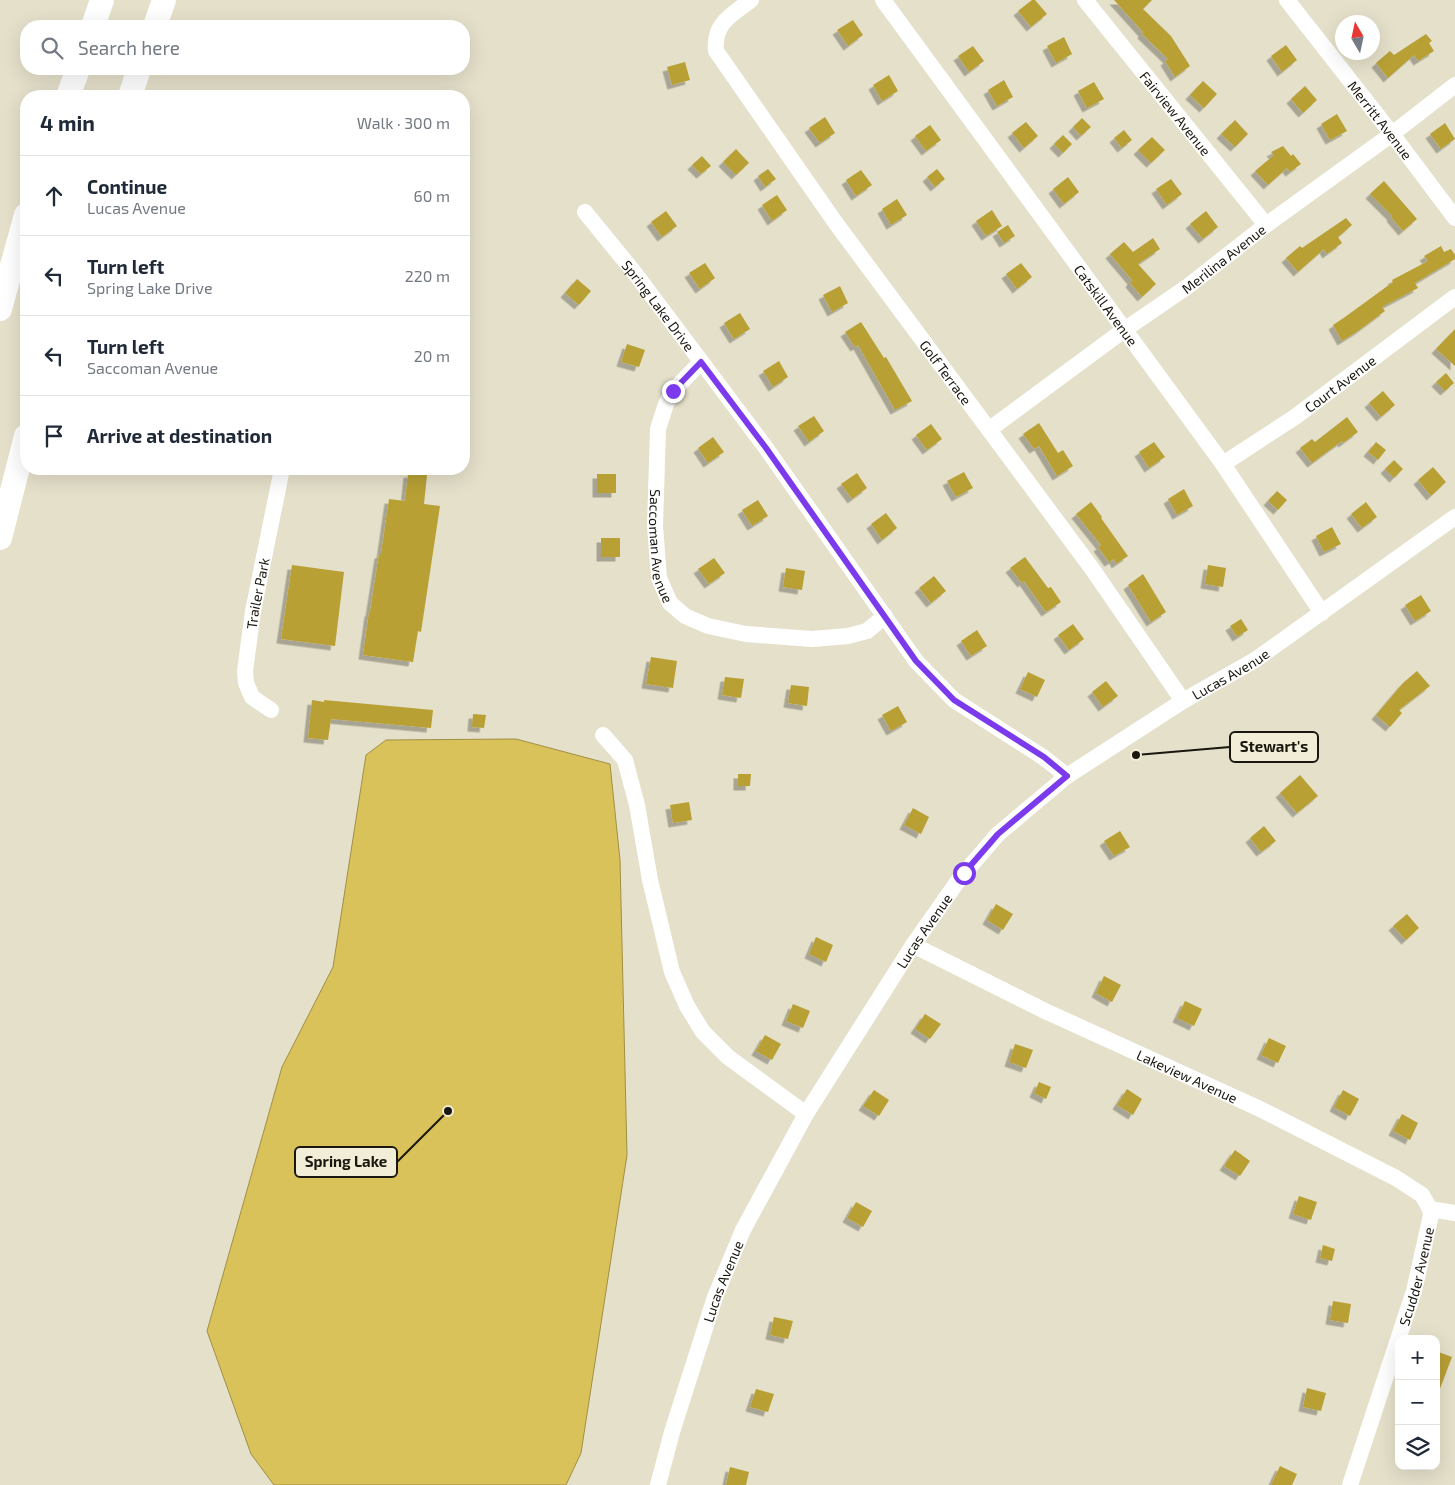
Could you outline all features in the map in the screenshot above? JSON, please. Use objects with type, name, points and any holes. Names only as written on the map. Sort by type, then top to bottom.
[{"type":"highway","points":[[94,20],[102,0]]},
{"type":"highway","points":[[157,20],[164,0]]},
{"type":"highway","points":[[70,90],[76,75]]},
{"type":"highway","points":[[132,90],[137,75]]},
{"type":"highway","points":[[0,309],[20,237]]},
{"type":"highway","points":[[0,538],[20,460]]},
{"type":"street","name":"Golf Terrace","points":[[751,0],[719,28],[715,42],[716,51],[835,222],[1094,570],[1183,700]]},
{"type":"street","name":"Catskill Avenue","points":[[883,0],[1223,464],[1322,613]]},
{"type":"street","name":"Fairview Avenue","points":[[1084,0],[1266,226]]},
{"type":"street","name":"Merritt Avenue","points":[[1287,0],[1455,218]]},
{"type":"street","name":"Merilina Avenue","points":[[990,429],[1124,330],[1187,287],[1455,85]]},
{"type":"street","name":"Spring Lake Drive","points":[[584,212],[634,272],[766,448],[916,661],[954,700],[1044,757],[1067,776]]},
{"type":"street","name":"Court Avenue","points":[[1223,464],[1295,417],[1455,297]]},
{"type":"street","name":"Saccoman Avenue","points":[[701,362],[673,391],[666,404],[658,429],[655,526],[659,578],[670,603],[685,616],[708,626],[746,634],[812,639],[848,636],[866,631],[885,616]]},
{"type":"street","name":"Trailer Park","points":[[271,710],[252,697],[246,683],[245,671],[253,611],[281,475]]},
{"type":"street","name":"Lucas Avenue","points":[[658,1485],[672,1432],[715,1297],[743,1230],[806,1114],[913,945],[960,878],[998,834],[1067,776],[1183,700],[1255,660],[1455,517]]},
{"type":"street","points":[[603,735],[625,760],[637,805],[650,880],[672,972],[687,1006],[703,1032],[728,1057],[806,1114]]},
{"type":"street","name":"Lakeview Avenue","points":[[913,945],[1045,1011],[1258,1108],[1396,1178],[1422,1195],[1430,1209]]},
{"type":"street","points":[[1430,1209],[1455,1213]]},
{"type":"street","name":"Scudder Avenue","points":[[1350,1485],[1414,1291],[1431,1215],[1430,1209]]},
{"type":"shaded area","points":[[516,739],[610,764],[620,860],[627,1155],[581,1453],[566,1485],[274,1485],[251,1454],[207,1331],[282,1067],[333,967],[366,755],[386,740]]},
{"type":"building","points":[[1032,0],[1035,0],[1047,14],[1031,27],[1018,11]]},
{"type":"building","points":[[1114,0],[1152,0],[1143,9],[1171,36],[1190,66],[1175,77],[1165,61],[1168,59],[1142,34],[1143,32]]},
{"type":"building","points":[[853,20],[863,35],[848,46],[837,30]]},
{"type":"building","points":[[1426,34],[1432,41],[1429,43],[1434,51],[1418,61],[1414,55],[1388,78],[1376,63],[1390,51],[1394,55]]},
{"type":"building","points":[[1064,37],[1072,54],[1056,63],[1047,46]]},
{"type":"building","points":[[1286,45],[1297,60],[1282,72],[1271,56]]},
{"type":"building","points":[[973,46],[984,61],[969,72],[958,56]]},
{"type":"building","points":[[685,62],[690,80],[672,85],[667,67]]},
{"type":"building","points":[[889,75],[898,91],[882,101],[873,85]]},
{"type":"building","points":[[1004,80],[1013,97],[997,106],[988,90]]},
{"type":"building","points":[[1203,81],[1217,94],[1204,108],[1190,95]]},
{"type":"building","points":[[1094,82],[1104,99],[1087,108],[1078,91]]},
{"type":"building","points":[[1305,86],[1317,100],[1303,113],[1291,99]]},
{"type":"building","points":[[1337,114],[1347,131],[1330,140],[1321,124]]},
{"type":"building","points":[[825,117],[835,133],[820,143],[809,128]]},
{"type":"building","points":[[1082,118],[1091,127],[1081,136],[1073,127]]},
{"type":"building","points":[[1235,120],[1248,134],[1235,147],[1221,134]]},
{"type":"building","points":[[1026,122],[1038,136],[1024,148],[1012,133]]},
{"type":"building","points":[[1445,123],[1455,139],[1441,149],[1430,134]]},
{"type":"building","points":[[930,125],[941,140],[926,151],[915,136]]},
{"type":"building","points":[[1124,130],[1132,140],[1122,148],[1114,138]]},
{"type":"building","points":[[1063,135],[1072,144],[1063,153],[1054,144]]},
{"type":"building","points":[[1152,137],[1165,150],[1151,163],[1138,150]]},
{"type":"building","points":[[1283,146],[1301,164],[1290,172],[1287,168],[1268,185],[1255,171],[1274,155],[1271,152]]},
{"type":"building","points":[[736,149],[749,163],[736,175],[723,162]]},
{"type":"building","points":[[702,156],[711,166],[701,174],[692,165]]},
{"type":"building","points":[[768,169],[776,179],[765,187],[758,176]]},
{"type":"building","points":[[937,169],[945,179],[935,187],[927,177]]},
{"type":"building","points":[[861,170],[872,185],[856,196],[846,180]]},
{"type":"building","points":[[1068,177],[1079,192],[1064,204],[1053,189]]},
{"type":"building","points":[[1171,179],[1182,194],[1167,205],[1156,189]]},
{"type":"building","points":[[1384,181],[1417,219],[1403,231],[1392,216],[1370,194]]},
{"type":"building","points":[[777,195],[787,210],[772,221],[762,205]]},
{"type":"building","points":[[897,199],[907,215],[891,225],[882,209]]},
{"type":"building","points":[[992,210],[1002,226],[986,236],[976,221]]},
{"type":"building","points":[[666,211],[677,226],[662,237],[651,222]]},
{"type":"building","points":[[1206,211],[1218,227],[1203,239],[1190,224]]},
{"type":"building","points":[[1346,218],[1352,225],[1338,237],[1342,243],[1327,254],[1324,249],[1298,272],[1286,258],[1300,246],[1302,248]]},
{"type":"building","points":[[1008,225],[1015,236],[1004,243],[997,232]]},
{"type":"building","points":[[1153,238],[1160,249],[1138,264],[1156,284],[1142,297],[1130,283],[1132,280],[1110,254],[1124,242],[1133,252]]},
{"type":"building","points":[[1441,246],[1444,252],[1451,249],[1455,259],[1415,283],[1418,288],[1382,307],[1385,311],[1342,341],[1333,325],[1393,282],[1392,280],[1428,261],[1424,256]]},
{"type":"building","points":[[705,263],[715,278],[700,289],[689,273]]},
{"type":"building","points":[[1021,263],[1032,277],[1017,289],[1006,274]]},
{"type":"building","points":[[577,279],[591,291],[579,305],[565,293]]},
{"type":"building","points":[[840,286],[848,303],[832,312],[823,295]]},
{"type":"building","points":[[740,313],[750,329],[734,339],[724,323]]},
{"type":"building","points":[[861,322],[884,358],[886,357],[912,401],[895,410],[858,345],[855,347],[845,332]]},
{"type":"building","points":[[1455,329],[1455,366],[1436,349]]},
{"type":"building","points":[[627,344],[645,350],[639,367],[621,362]]},
{"type":"building","points":[[779,361],[788,377],[773,387],[763,371]]},
{"type":"building","points":[[1446,373],[1454,383],[1445,391],[1436,382]]},
{"type":"building","points":[[1383,391],[1395,405],[1381,417],[1369,403]]},
{"type":"building","points":[[814,416],[824,431],[809,442],[798,426]]},
{"type":"building","points":[[1347,417],[1358,432],[1312,463],[1300,448],[1312,439],[1315,442]]},
{"type":"building","points":[[1039,423],[1058,453],[1063,450],[1073,466],[1057,476],[1039,446],[1034,449],[1023,434]]},
{"type":"building","points":[[931,424],[942,439],[927,450],[916,435]]},
{"type":"building","points":[[713,437],[724,452],[708,463],[698,448]]},
{"type":"building","points":[[1154,442],[1165,457],[1149,468],[1139,452]]},
{"type":"building","points":[[1376,442],[1386,450],[1378,460],[1368,452]]},
{"type":"building","points":[[1394,460],[1403,469],[1394,478],[1385,469]]},
{"type":"building","points":[[1433,467],[1446,482],[1431,496],[1418,480]]},
{"type":"building","points":[[964,472],[973,488],[956,497],[947,481]]},
{"type":"building","points":[[857,473],[867,488],[852,499],[841,484]]},
{"type":"building","points":[[597,474],[616,474],[616,493],[597,493]]},
{"type":"building","points":[[408,475],[427,475],[424,504],[440,506],[421,632],[418,631],[413,662],[363,655],[389,499],[405,501]]},
{"type":"building","points":[[1184,489],[1193,506],[1177,515],[1168,499]]},
{"type":"building","points":[[1277,491],[1287,500],[1278,510],[1268,501]]},
{"type":"building","points":[[758,500],[768,516],[752,526],[742,510]]},
{"type":"building","points":[[1091,502],[1128,556],[1116,564],[1114,559],[1109,562],[1098,547],[1101,545],[1076,514]]},
{"type":"building","points":[[1366,502],[1377,517],[1362,528],[1351,514]]},
{"type":"building","points":[[886,513],[897,528],[882,540],[871,524]]},
{"type":"building","points":[[1332,527],[1341,544],[1324,552],[1316,536]]},
{"type":"building","points":[[601,538],[620,538],[620,557],[601,557]]},
{"type":"building","points":[[1025,557],[1048,588],[1051,587],[1061,602],[1046,612],[1024,581],[1022,583],[1010,568]]},
{"type":"building","points":[[714,558],[725,573],[709,584],[698,569]]},
{"type":"building","points":[[292,565],[344,572],[335,646],[281,639]]},
{"type":"building","points":[[1208,565],[1226,568],[1223,587],[1205,584]]},
{"type":"building","points":[[786,568],[805,571],[802,590],[783,587]]},
{"type":"building","points":[[1143,574],[1166,612],[1151,622],[1128,585]]},
{"type":"building","points":[[934,576],[946,591],[931,603],[919,588]]},
{"type":"building","points":[[1421,595],[1431,611],[1415,621],[1405,605]]},
{"type":"building","points":[[1241,619],[1248,630],[1237,637],[1230,626]]},
{"type":"building","points":[[1073,624],[1084,639],[1069,650],[1058,635]]},
{"type":"building","points":[[977,630],[987,646],[971,656],[961,641]]},
{"type":"building","points":[[651,657],[677,661],[673,688],[646,684]]},
{"type":"building","points":[[1417,671],[1430,686],[1399,710],[1402,713],[1390,727],[1376,715],[1403,683]]},
{"type":"building","points":[[1028,672],[1045,680],[1037,697],[1020,689]]},
{"type":"building","points":[[725,677],[744,679],[741,698],[722,695]]},
{"type":"building","points":[[1106,681],[1118,696],[1103,707],[1092,692]]},
{"type":"building","points":[[791,685],[809,687],[807,706],[788,703]]},
{"type":"building","points":[[312,700],[433,710],[431,728],[331,719],[328,740],[308,738]]},
{"type":"building","points":[[898,706],[907,722],[891,731],[882,715]]},
{"type":"building","points":[[473,714],[486,715],[484,728],[472,727]]},
{"type":"building","points":[[738,774],[751,774],[750,786],[738,786]]},
{"type":"building","points":[[1300,775],[1318,796],[1297,813],[1280,793]]},
{"type":"building","points":[[689,802],[692,820],[673,823],[670,805]]},
{"type":"building","points":[[913,808],[929,817],[921,834],[904,825]]},
{"type":"building","points":[[1264,826],[1276,841],[1261,852],[1250,838]]},
{"type":"building","points":[[1120,831],[1130,847],[1114,856],[1104,841]]},
{"type":"building","points":[[996,904],[1013,914],[1003,930],[987,920]]},
{"type":"building","points":[[1407,914],[1419,928],[1406,940],[1393,926]]},
{"type":"building","points":[[816,937],[833,945],[826,962],[809,954]]},
{"type":"building","points":[[1104,976],[1121,985],[1112,1002],[1096,993]]},
{"type":"building","points":[[1185,1001],[1202,1009],[1194,1026],[1177,1018]]},
{"type":"building","points":[[793,1004],[810,1011],[803,1028],[786,1021]]},
{"type":"building","points":[[925,1014],[941,1024],[930,1039],[915,1029]]},
{"type":"building","points":[[765,1035],[781,1044],[772,1060],[756,1051]]},
{"type":"building","points":[[1269,1038],[1286,1046],[1278,1063],[1261,1055]]},
{"type":"building","points":[[1015,1044],[1033,1050],[1026,1068],[1009,1062]]},
{"type":"building","points":[[1039,1082],[1051,1087],[1046,1099],[1034,1093]]},
{"type":"building","points":[[1127,1089],[1142,1099],[1133,1115],[1117,1105]]},
{"type":"building","points":[[874,1090],[889,1100],[879,1116],[863,1106]]},
{"type":"building","points":[[1343,1090],[1359,1099],[1350,1116],[1334,1107]]},
{"type":"building","points":[[1402,1114],[1418,1123],[1410,1140],[1393,1131]]},
{"type":"building","points":[[1235,1150],[1250,1161],[1240,1176],[1224,1166]]},
{"type":"building","points":[[1299,1196],[1317,1202],[1311,1220],[1293,1214]]},
{"type":"building","points":[[856,1202],[872,1211],[863,1227],[847,1218]]},
{"type":"building","points":[[1323,1245],[1335,1249],[1332,1261],[1320,1258]]},
{"type":"building","points":[[1333,1301],[1351,1304],[1348,1323],[1330,1320]]},
{"type":"building","points":[[774,1317],[793,1321],[788,1339],[770,1335]]},
{"type":"building","points":[[1440,1352],[1452,1357],[1440,1389]]},
{"type":"building","points":[[1307,1388],[1326,1393],[1321,1411],[1303,1407]]},
{"type":"building","points":[[756,1389],[774,1394],[768,1412],[750,1407]]},
{"type":"building","points":[[1280,1466],[1297,1474],[1292,1485],[1271,1485]]},
{"type":"building","points":[[730,1467],[749,1472],[746,1485],[726,1485]]},
{"type":"place","name":"Stewart's","points":[[1136,755]]},
{"type":"place","name":"Spring Lake","points":[[448,1111]]},
{"type":"route","points":[[673,391],[701,362],[766,448],[916,661],[954,700],[1044,757],[1067,776],[998,834],[964,873]]}]
